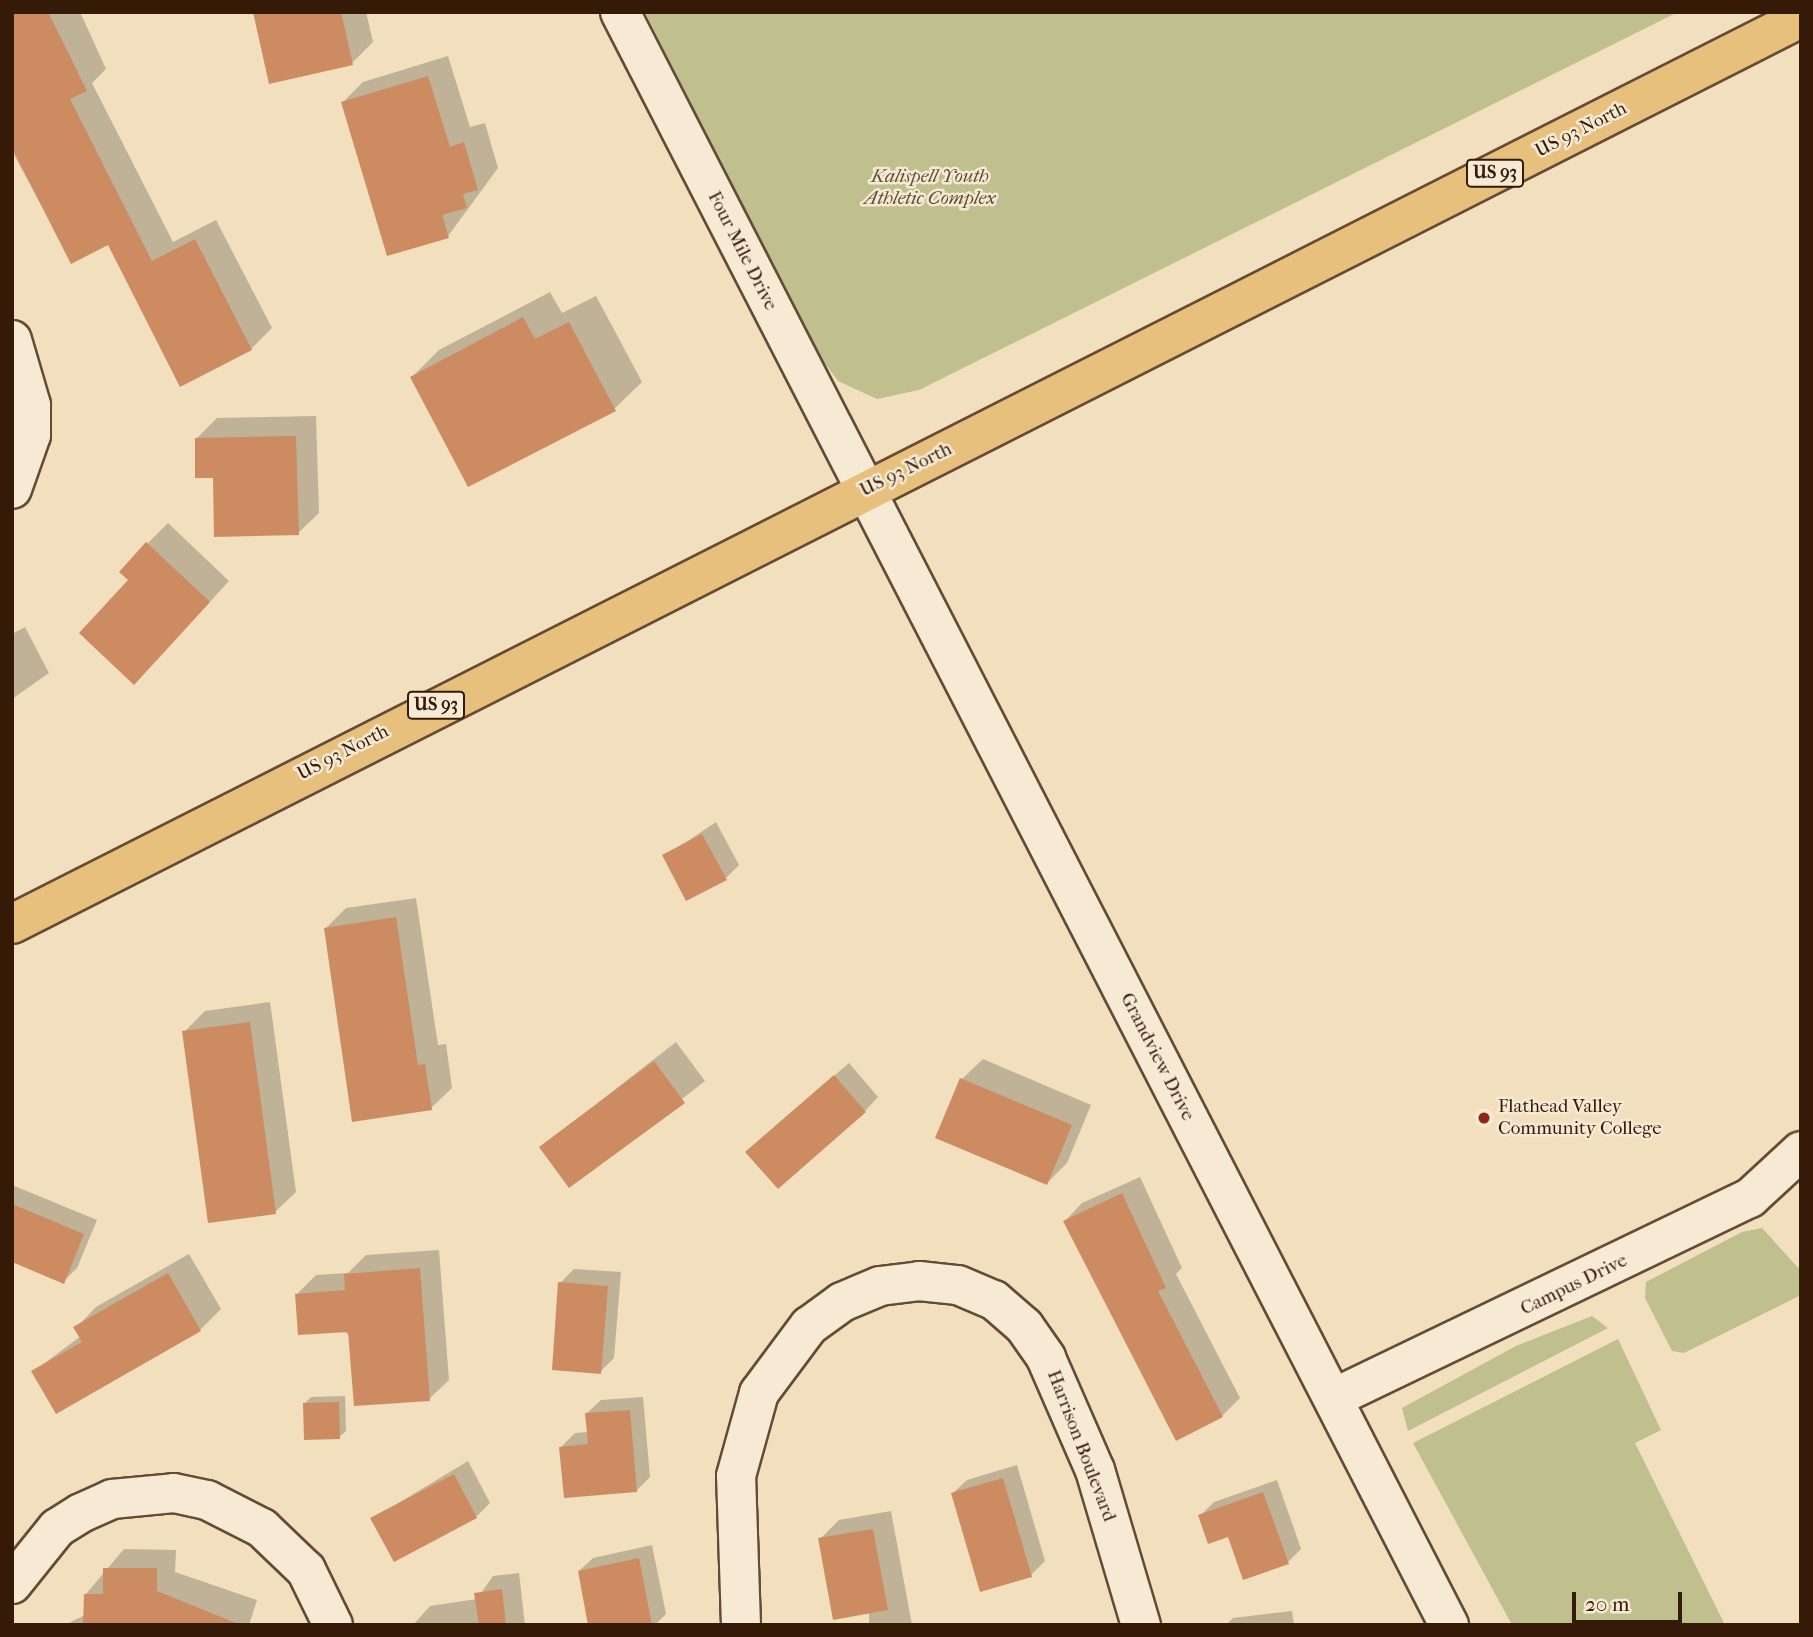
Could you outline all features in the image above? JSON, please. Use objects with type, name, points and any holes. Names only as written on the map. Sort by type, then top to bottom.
[{"type":"main road","name":"US 93 North","points":[[12,924],[862,491],[1801,19]]},
{"type":"street","name":"Four Mile Drive","points":[[620,12],[862,491]]},
{"type":"street","points":[[12,340],[31,405],[31,435],[12,489]]},
{"type":"street","name":"Grandview Drive","points":[[862,491],[1334,1398],[1449,1625]]},
{"type":"street","name":"Campus Drive","points":[[1334,1398],[1750,1198],[1801,1150]]},
{"type":"street","name":"Harrison Boulevard","points":[[741,1625],[736,1476],[760,1394],[809,1326],[842,1302],[880,1286],[919,1280],[958,1285],[994,1300],[1024,1326],[1046,1358],[1095,1470],[1141,1625]]},
{"type":"street","points":[[12,1584],[57,1528],[81,1513],[144,1492],[174,1493],[207,1500],[262,1528],[306,1570],[333,1625]]},
{"type":"green space","name":"Kalispell Youth Athletic Complex","points":[[645,12],[1678,12],[919,390],[877,399],[838,381],[815,350]]},
{"type":"green space","points":[[1762,1228],[1801,1271],[1801,1295],[1684,1353],[1672,1351],[1645,1298],[1646,1282],[1742,1232]]},
{"type":"green space","points":[[1592,1316],[1608,1328],[1408,1431],[1402,1408],[1516,1346]]},
{"type":"green space","points":[[1618,1339],[1661,1430],[1635,1443],[1725,1625],[1512,1625],[1413,1443]]},
{"type":"building","points":[[12,12],[48,12],[87,91],[70,99],[152,261],[195,239],[252,350],[180,387],[108,245],[71,264],[12,148]]},
{"type":"building","points":[[253,12],[341,12],[353,65],[269,84]]},
{"type":"building","points":[[428,76],[450,147],[464,142],[478,190],[463,194],[467,208],[442,215],[449,238],[387,256],[341,102]]},
{"type":"building","points":[[523,317],[535,339],[569,322],[616,411],[468,487],[410,377]]},
{"type":"building","points":[[296,436],[299,535],[214,537],[213,478],[195,478],[195,438]]},
{"type":"building","points":[[146,542],[210,602],[134,685],[79,633],[128,580],[119,572]]},
{"type":"building","points":[[702,834],[727,880],[686,901],[662,855]]},
{"type":"building","points":[[396,917],[418,1065],[425,1064],[432,1110],[352,1122],[324,928]]},
{"type":"building","points":[[250,1022],[276,1214],[208,1223],[182,1031]]},
{"type":"building","points":[[654,1061],[685,1103],[569,1188],[539,1147]]},
{"type":"building","points":[[834,1075],[866,1112],[778,1189],[745,1152]]},
{"type":"building","points":[[960,1078],[1072,1125],[1047,1185],[935,1138]]},
{"type":"building","points":[[1122,1193],[1166,1288],[1158,1291],[1223,1417],[1176,1441],[1063,1221]]},
{"type":"building","points":[[12,1204],[84,1234],[64,1284],[12,1262]]},
{"type":"building","points":[[420,1268],[430,1401],[354,1406],[348,1332],[298,1335],[295,1294],[345,1290],[344,1274]]},
{"type":"building","points":[[168,1273],[201,1331],[56,1414],[31,1371],[82,1342],[73,1327]]},
{"type":"building","points":[[558,1282],[608,1286],[601,1374],[552,1370]]},
{"type":"building","points":[[339,1402],[340,1439],[304,1440],[303,1403]]},
{"type":"building","points":[[630,1410],[637,1492],[564,1498],[559,1447],[588,1444],[585,1413]]},
{"type":"building","points":[[454,1474],[477,1518],[394,1562],[370,1518]]},
{"type":"building","points":[[1003,1478],[1032,1577],[980,1592],[951,1493]]},
{"type":"building","points":[[1263,1492],[1289,1564],[1243,1580],[1228,1537],[1208,1544],[1198,1515]]},
{"type":"building","points":[[873,1529],[888,1610],[833,1620],[818,1538]]},
{"type":"building","points":[[639,1558],[652,1625],[588,1625],[578,1571]]},
{"type":"building","points":[[103,1568],[157,1568],[157,1591],[241,1625],[83,1625],[84,1594],[103,1594]]},
{"type":"building","points":[[502,1589],[506,1625],[479,1625],[474,1593]]},
{"type":"place","name":"Flathead Valley Community College","points":[[1484,1118]]}]
